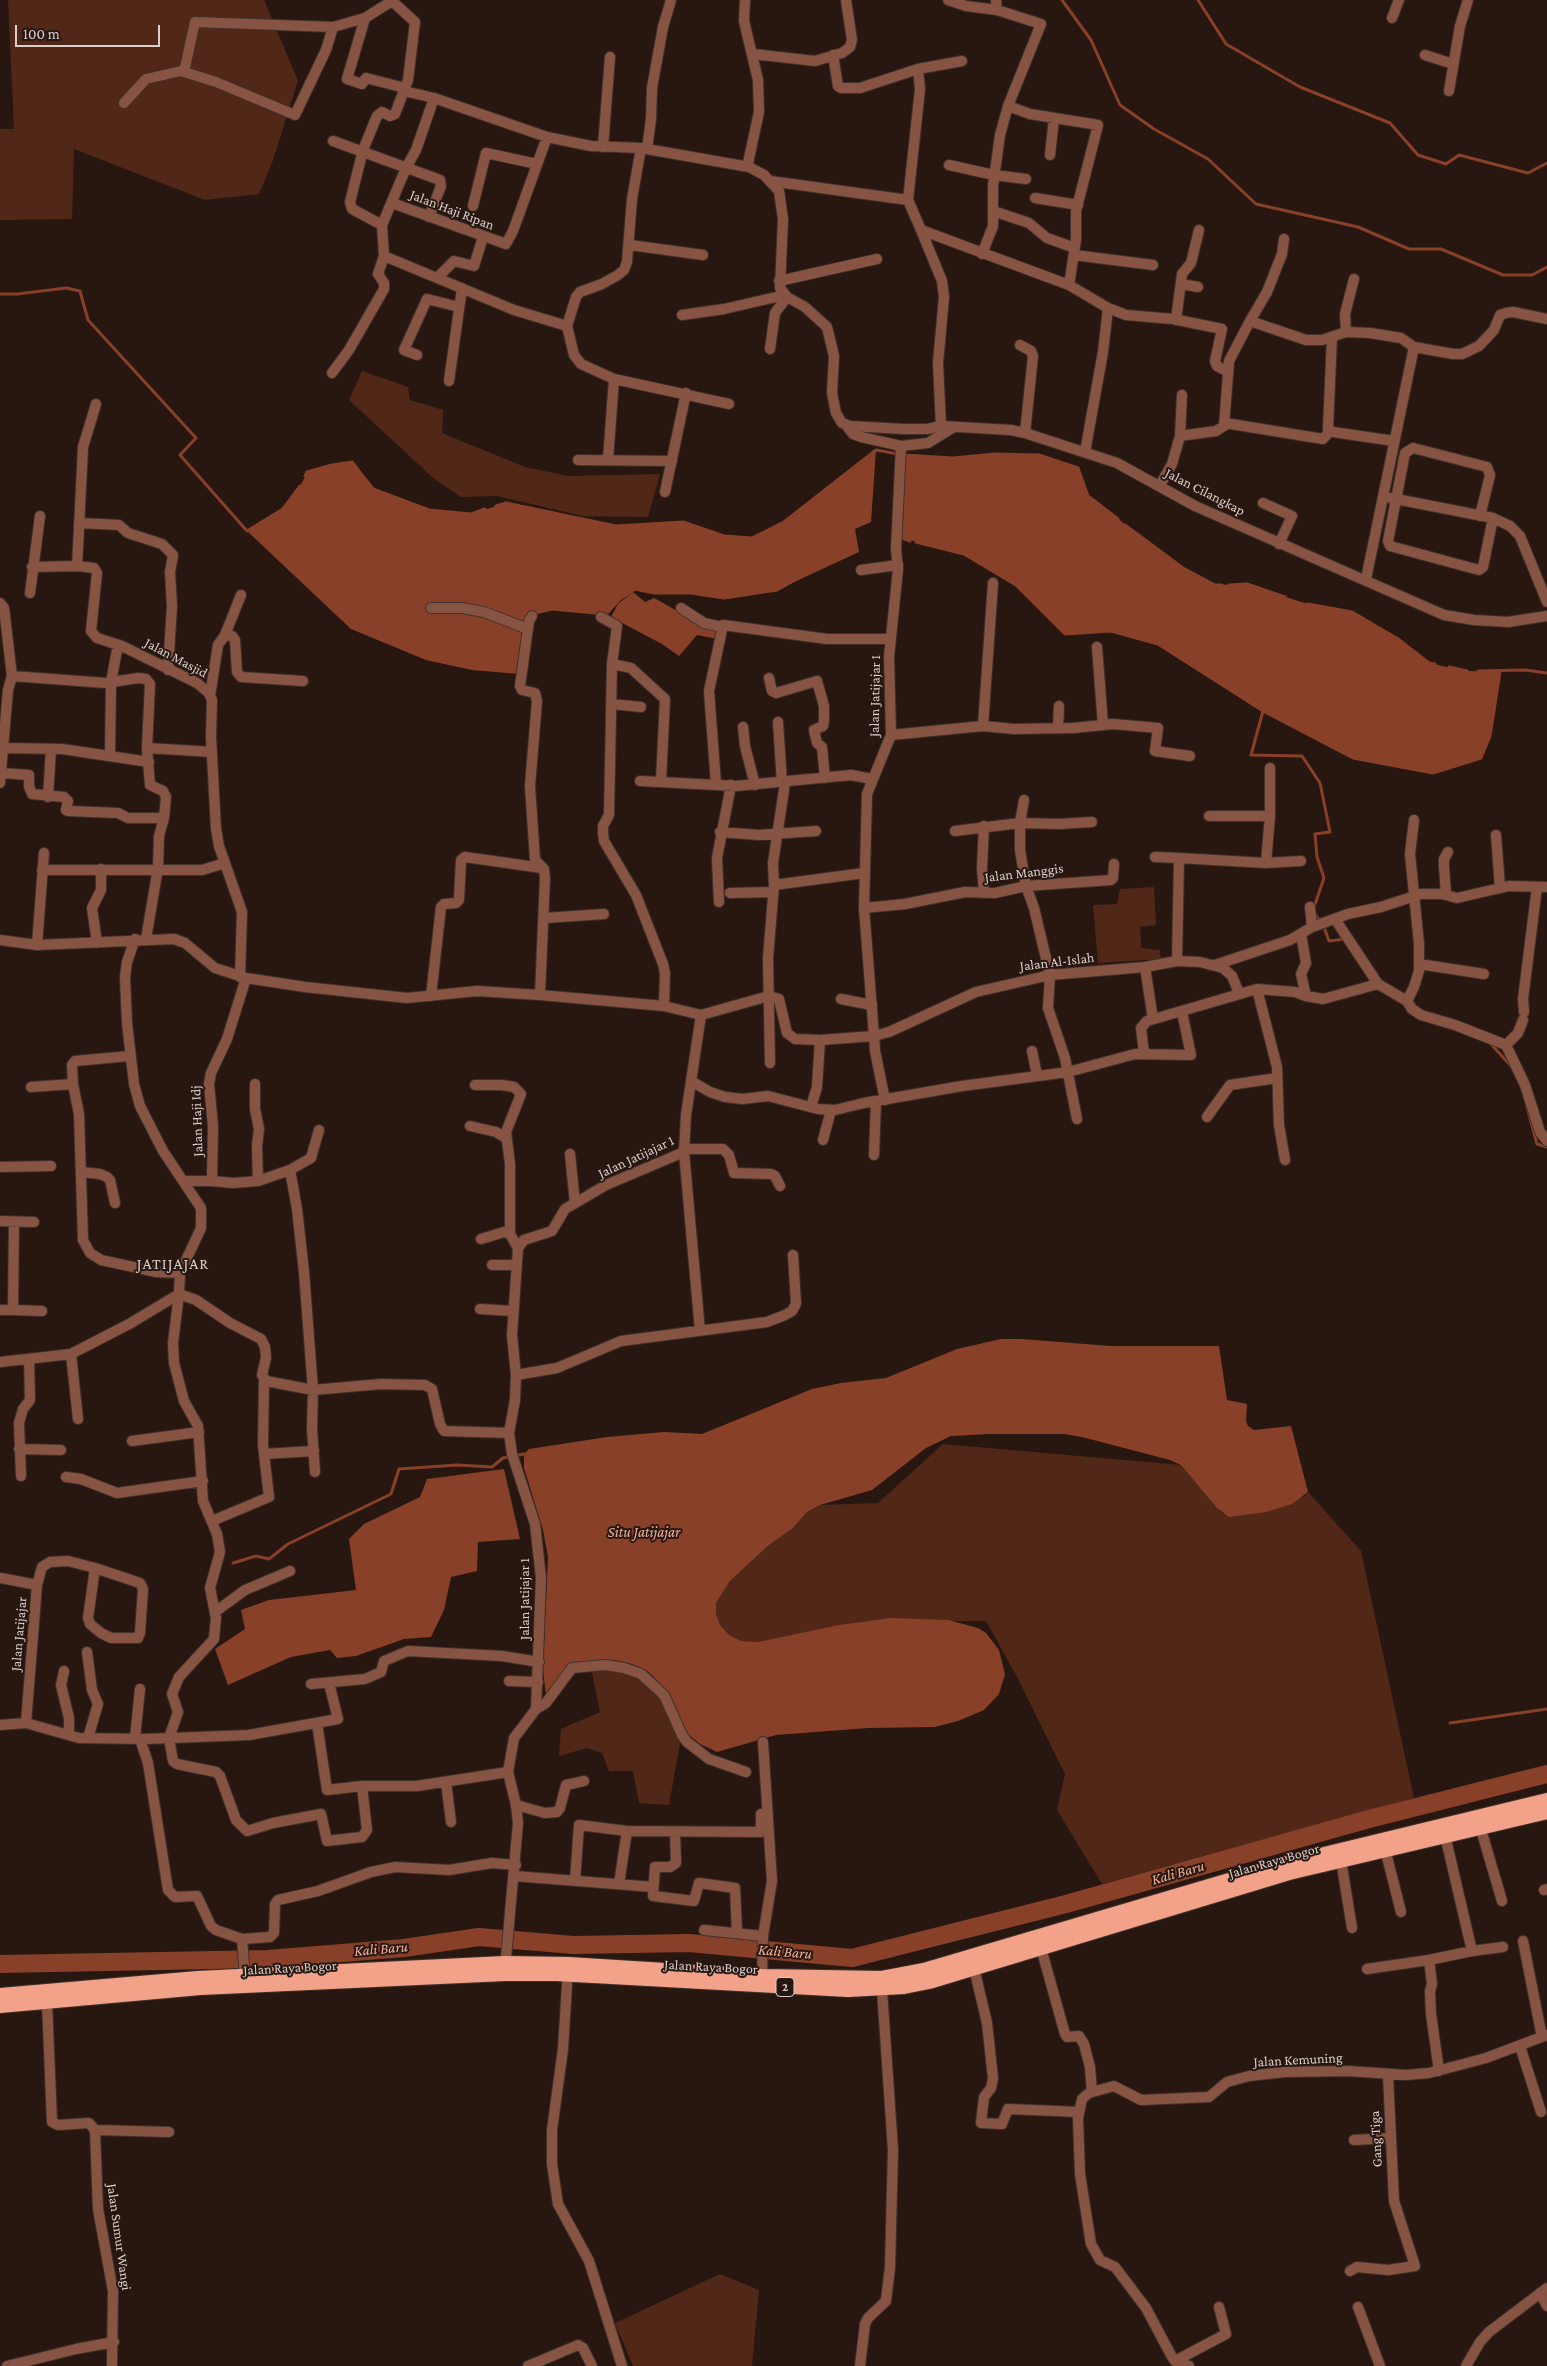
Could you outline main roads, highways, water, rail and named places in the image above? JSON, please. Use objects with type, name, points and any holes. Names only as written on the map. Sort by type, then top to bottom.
[{"type":"highway","name":"Jalan Raya Bogor","points":[[568,1969],[849,1979],[903,1975],[1289,1872],[1385,1849],[1547,1800]]},
{"type":"highway","name":"Jalan Raya Bogor","points":[[0,1995],[189,1979],[245,1972],[505,1963],[848,1990],[882,1990],[929,1982],[1041,1948],[1103,1923],[1287,1863],[1443,1830],[1480,1826],[1547,1812]]},
{"type":"highway","name":"Jalan Raya Bogor","points":[[0,2006],[505,1963]]},
{"type":"water","points":[[876,450],[871,522],[855,529],[859,552],[777,590],[724,598],[691,593],[654,593],[635,589],[620,599],[606,614],[552,609],[529,614],[519,674],[472,670],[426,660],[351,629],[247,531],[283,509],[300,487],[307,472],[352,462],[373,489],[429,510],[471,514],[506,503],[616,526],[683,522],[724,536],[752,538],[784,522]]},
{"type":"water","points":[[995,454],[1039,455],[1078,468],[1088,496],[1183,568],[1215,585],[1247,584],[1301,602],[1352,612],[1398,639],[1429,663],[1465,671],[1500,672],[1490,736],[1481,758],[1433,773],[1353,758],[1263,711],[1158,644],[1111,631],[1065,634],[1016,585],[964,554],[902,538],[900,524],[906,455],[953,458]]},
{"type":"water","points":[[633,592],[645,602],[654,598],[699,623],[720,628],[718,639],[697,635],[679,656],[662,644],[611,617],[618,604]]},
{"type":"water","name":"Situ Jatijajar","points":[[1001,1339],[1110,1346],[1219,1346],[1227,1400],[1247,1404],[1246,1421],[1248,1426],[1254,1430],[1291,1426],[1308,1492],[1292,1504],[1266,1512],[1229,1517],[1217,1508],[1181,1465],[1170,1460],[1064,1434],[951,1436],[926,1448],[872,1490],[820,1505],[807,1512],[793,1528],[769,1545],[730,1581],[716,1603],[716,1614],[720,1625],[729,1635],[741,1641],[758,1642],[839,1625],[890,1618],[948,1620],[978,1628],[986,1633],[999,1650],[1005,1674],[999,1694],[984,1710],[958,1721],[935,1727],[868,1728],[776,1735],[717,1752],[700,1744],[689,1735],[659,1683],[648,1671],[632,1664],[614,1660],[580,1665],[546,1696],[543,1670],[548,1557],[543,1530],[524,1468],[524,1454],[529,1449],[607,1437],[664,1432],[702,1434],[812,1389],[841,1383],[886,1378],[957,1349]]},
{"type":"water","points":[[504,1469],[520,1539],[478,1542],[477,1571],[451,1577],[444,1610],[431,1637],[404,1639],[356,1656],[337,1658],[330,1650],[291,1657],[228,1685],[215,1649],[245,1629],[241,1610],[269,1600],[356,1590],[349,1539],[364,1524],[420,1497],[427,1479]]},
{"type":"waterway","points":[[1062,0],[1091,40],[1120,105],[1154,129],[1208,159],[1256,204],[1358,227],[1409,249],[1441,249],[1503,275],[1532,275],[1547,267]]},
{"type":"waterway","points":[[1198,0],[1226,44],[1300,87],[1390,123],[1418,155],[1446,164],[1459,155],[1528,173],[1547,163]]},
{"type":"waterway","points":[[0,294],[17,294],[66,288],[80,291],[88,320],[196,438],[180,455],[247,531],[283,509],[300,486]]},
{"type":"waterway","points":[[496,506],[506,503],[616,526],[683,522],[724,536],[752,538],[784,522],[876,450],[898,454]]},
{"type":"waterway","points":[[904,455],[953,458],[995,454],[1039,455],[1078,468],[1088,496],[1118,519]]},
{"type":"waterway","points":[[305,476],[307,472],[352,462],[373,489],[429,510],[471,514],[485,509]]},
{"type":"waterway","points":[[1125,525],[1183,568],[1215,585],[1222,585]]},
{"type":"waterway","points":[[901,533],[902,538],[910,541]]},
{"type":"waterway","points":[[916,542],[964,554],[1016,585],[1065,634],[1111,631],[1158,644],[1263,711],[1353,758],[1433,773],[1481,758],[1490,736],[1500,672]]},
{"type":"waterway","points":[[531,614],[552,609],[606,614],[620,599],[635,589],[654,593],[691,593],[724,598],[777,590],[809,572]]},
{"type":"waterway","points":[[1229,585],[1247,584],[1285,597]]},
{"type":"waterway","points":[[1308,604],[1352,612],[1398,639],[1429,663],[1435,664]]},
{"type":"waterway","points":[[1449,667],[1467,671]]},
{"type":"waterway","points":[[1478,671],[1525,670],[1547,673]]},
{"type":"waterway","points":[[1263,711],[1251,755],[1302,756],[1320,783],[1330,832],[1315,834],[1317,857],[1324,878],[1313,910],[1318,919]]},
{"type":"waterway","points":[[1324,927],[1329,941],[1345,939]]},
{"type":"waterway","points":[[1490,1043],[1511,1066]]},
{"type":"waterway","points":[[1525,1099],[1537,1144],[1547,1147]]},
{"type":"waterway","points":[[233,1563],[256,1556],[269,1559],[288,1544],[391,1494],[399,1469],[457,1465],[492,1467],[503,1458],[524,1454]]},
{"type":"waterway","points":[[1450,1723],[1547,1709]]},
{"type":"waterway","name":"Kali Baru","points":[[0,1964],[268,1959],[404,1948],[479,1937],[573,1945],[689,1943],[852,1958],[1066,1904],[1369,1819],[1547,1774]]},
{"type":"district","name":"JATIJAJAR","points":[[173,1264]]}]
